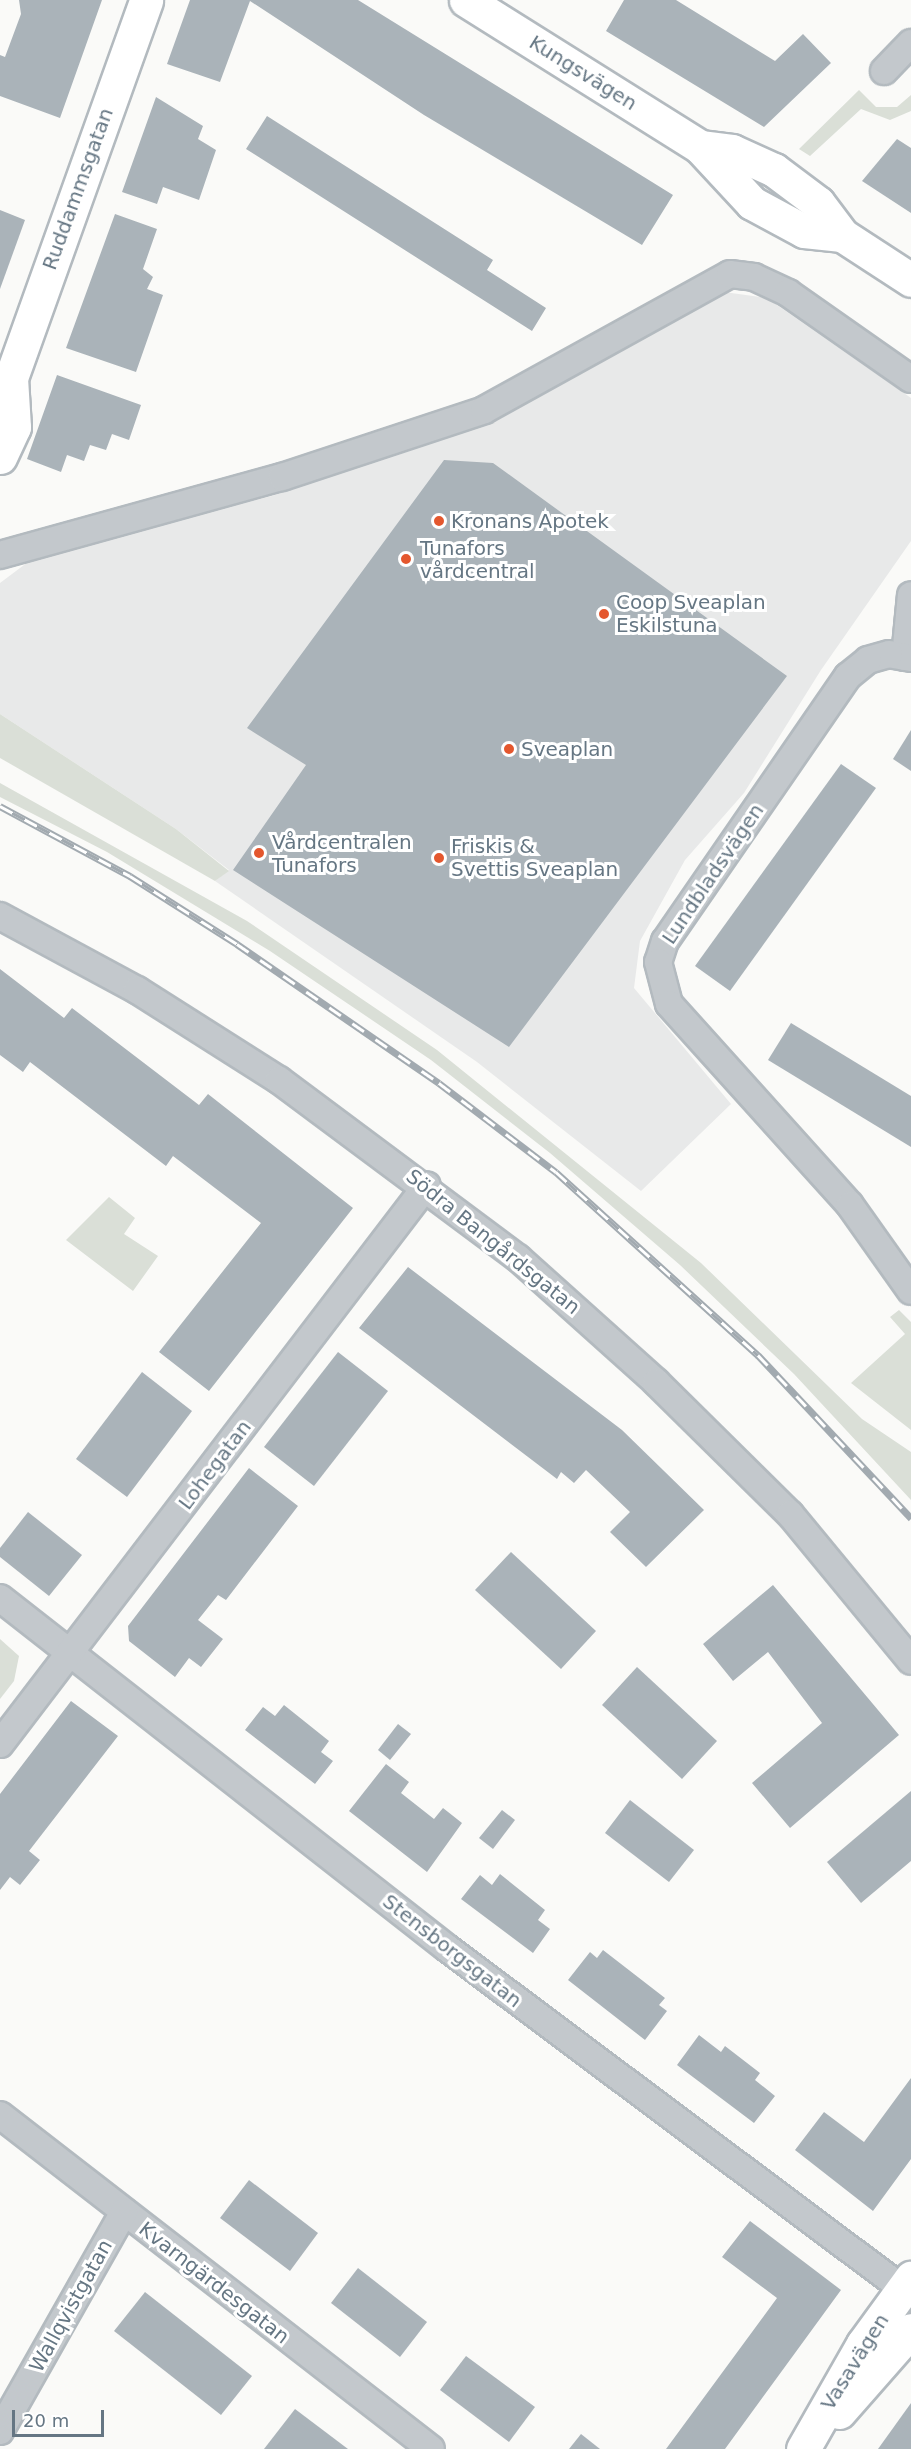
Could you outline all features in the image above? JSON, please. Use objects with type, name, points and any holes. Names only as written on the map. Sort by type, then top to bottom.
[{"type":"street","name":"Ruddammsgatan","points":[[0,457],[14,427],[6,386],[146,0]]},
{"type":"street","name":"Kungsvägen","points":[[466,0],[700,147],[732,151],[774,170],[818,203],[842,235],[911,280]]},
{"type":"street","points":[[884,71],[911,43]]},
{"type":"street","points":[[0,555],[282,477],[484,410],[730,274],[754,277],[788,293],[911,379]]},
{"type":"street","points":[[908,657],[911,595]]},
{"type":"street","name":"Lundbladsvägen","points":[[908,657],[889,654],[868,660],[848,676],[665,941],[658,962],[669,1004],[850,1205],[911,1291]]},
{"type":"street","name":"Södra Bangårdsgatan","points":[[0,916],[203,1032],[427,1185],[656,1382],[790,1514],[911,1661]]},
{"type":"street","name":"Lohegatan","points":[[0,1744],[72,1654],[427,1185]]},
{"type":"street","name":"Stensborgsgatan","points":[[0,1598],[447,1948],[908,2287]]},
{"type":"street","name":"Kvarngärdesgatan","points":[[0,2115],[431,2449]]},
{"type":"street","name":"Wallqvistgatan","points":[[0,2431],[124,2212]]},
{"type":"street","name":"Vasavägen","points":[[804,2449],[863,2344],[908,2287]]},
{"type":"street","name":"Vasavägen","points":[[804,2449],[911,2330]]},
{"type":"shaded area","points":[[859,90],[876,107],[897,107],[911,95],[911,111],[890,120],[861,109],[810,156],[799,149]]},
{"type":"shaded area","points":[[724,292],[767,298],[911,398],[911,541],[821,670],[744,793],[685,860],[640,941],[634,988],[731,1104],[641,1191],[477,1062],[215,881],[229,870],[176,829],[0,714],[0,583],[40,553],[272,496],[469,431]]},
{"type":"shaded area","points":[[0,714],[176,829],[229,871],[215,881],[0,758]]},
{"type":"shaded area","points":[[0,783],[247,921],[437,1050],[701,1263],[862,1419],[911,1452],[911,1500],[794,1374],[680,1265],[550,1153],[431,1060],[270,951],[107,852],[0,797]]},
{"type":"shaded area","points":[[109,1197],[135,1218],[124,1234],[158,1256],[133,1291],[66,1240]]},
{"type":"shaded area","points":[[899,1310],[911,1322],[911,1430],[851,1383],[905,1334],[890,1317]]},
{"type":"shaded area","points":[[0,1639],[19,1656],[14,1681],[0,1699]]},
{"type":"building","points":[[19,0],[102,0],[60,118],[0,96],[0,55],[5,57],[21,14]]},
{"type":"building","points":[[190,0],[358,0],[673,195],[642,245],[424,115],[250,1],[220,82],[167,64]]},
{"type":"building","points":[[624,0],[676,0],[775,61],[803,34],[831,63],[764,127],[606,31]]},
{"type":"building","points":[[156,97],[203,126],[198,139],[216,150],[199,200],[163,187],[157,204],[122,192]]},
{"type":"building","points":[[267,116],[493,260],[487,270],[546,308],[532,331],[246,149]]},
{"type":"building","points":[[897,139],[911,148],[911,213],[862,181]]},
{"type":"building","points":[[0,210],[25,220],[0,289]]},
{"type":"building","points":[[115,214],[157,229],[143,269],[153,277],[147,289],[163,295],[136,372],[66,348]]},
{"type":"building","points":[[57,375],[141,405],[129,440],[112,434],[106,450],[90,445],[84,461],[67,455],[61,472],[27,459]]},
{"type":"building","points":[[444,460],[493,463],[787,676],[509,1047],[233,870],[306,765],[247,728]]},
{"type":"building","points":[[911,730],[911,771],[893,759]]},
{"type":"building","points":[[841,764],[876,788],[730,991],[695,966]]},
{"type":"building","points":[[0,969],[64,1018],[72,1008],[199,1105],[208,1094],[353,1208],[209,1391],[159,1352],[261,1223],[173,1156],[166,1166],[30,1062],[23,1072],[0,1055]]},
{"type":"building","points":[[791,1023],[911,1096],[911,1147],[768,1060]]},
{"type":"building","points":[[408,1267],[622,1430],[704,1510],[646,1567],[610,1532],[630,1512],[586,1470],[574,1483],[561,1472],[557,1479],[359,1328]]},
{"type":"building","points":[[338,1352],[388,1391],[314,1486],[264,1447]]},
{"type":"building","points":[[142,1372],[192,1411],[127,1497],[76,1459]]},
{"type":"building","points":[[249,1468],[298,1506],[226,1600],[218,1595],[198,1620],[223,1639],[201,1667],[189,1658],[175,1677],[129,1641],[128,1626]]},
{"type":"building","points":[[28,1512],[82,1555],[49,1596],[0,1557],[0,1548]]},
{"type":"building","points":[[511,1552],[596,1631],[561,1669],[475,1590]]},
{"type":"building","points":[[773,1585],[899,1735],[790,1828],[752,1783],[822,1723],[768,1652],[733,1681],[703,1644]]},
{"type":"building","points":[[637,1667],[717,1741],[682,1779],[602,1705]]},
{"type":"building","points":[[71,1701],[118,1736],[29,1851],[40,1860],[20,1885],[10,1877],[0,1890],[0,1794]]},
{"type":"building","points":[[284,1705],[329,1741],[321,1752],[333,1761],[315,1784],[245,1730],[263,1707],[275,1716]]},
{"type":"building","points":[[398,1724],[411,1734],[390,1760],[378,1750]]},
{"type":"building","points":[[386,1764],[409,1782],[401,1793],[434,1819],[443,1808],[462,1823],[427,1872],[349,1811]]},
{"type":"building","points":[[911,1791],[911,1861],[861,1903],[827,1862]]},
{"type":"building","points":[[630,1800],[694,1850],[669,1882],[605,1833]]},
{"type":"building","points":[[502,1810],[515,1820],[493,1849],[479,1838]]},
{"type":"building","points":[[500,1874],[545,1910],[538,1920],[550,1929],[533,1953],[461,1899],[480,1875],[492,1885]]},
{"type":"building","points":[[603,1950],[665,1998],[659,2005],[667,2011],[645,2040],[568,1980],[590,1952],[597,1958]]},
{"type":"building","points":[[699,2035],[721,2052],[725,2046],[760,2073],[755,2080],[775,2096],[754,2123],[677,2065]]},
{"type":"building","points":[[911,2078],[911,2159],[873,2211],[795,2150],[824,2112],[864,2142]]},
{"type":"building","points":[[249,2180],[318,2233],[290,2271],[220,2218]]},
{"type":"building","points":[[750,2221],[841,2290],[725,2449],[666,2449],[777,2298],[722,2257]]},
{"type":"building","points":[[358,2268],[427,2322],[400,2357],[331,2303]]},
{"type":"building","points":[[145,2292],[252,2376],[221,2415],[114,2331]]},
{"type":"building","points":[[466,2356],[535,2407],[509,2442],[440,2390]]},
{"type":"building","points":[[911,2403],[911,2449],[878,2449]]},
{"type":"building","points":[[295,2409],[348,2449],[264,2449]]},
{"type":"building","points":[[581,2434],[600,2449],[569,2449]]},
{"type":"railway","points":[[0,806],[130,876],[237,944],[439,1083],[556,1172],[758,1355],[911,1518]]},
{"type":"place","name":"Kronans Apotek","points":[[439,521]]},
{"type":"place","name":"Tunafors vårdcentral","points":[[406,559]]},
{"type":"place","name":"Coop Sveaplan Eskilstuna","points":[[604,614]]},
{"type":"place","name":"Sveaplan","points":[[509,749]]},
{"type":"place","name":"Vårdcentralen Tunafors","points":[[259,853]]},
{"type":"place","name":"Friskis & Svettis Sveaplan","points":[[439,858]]}]
